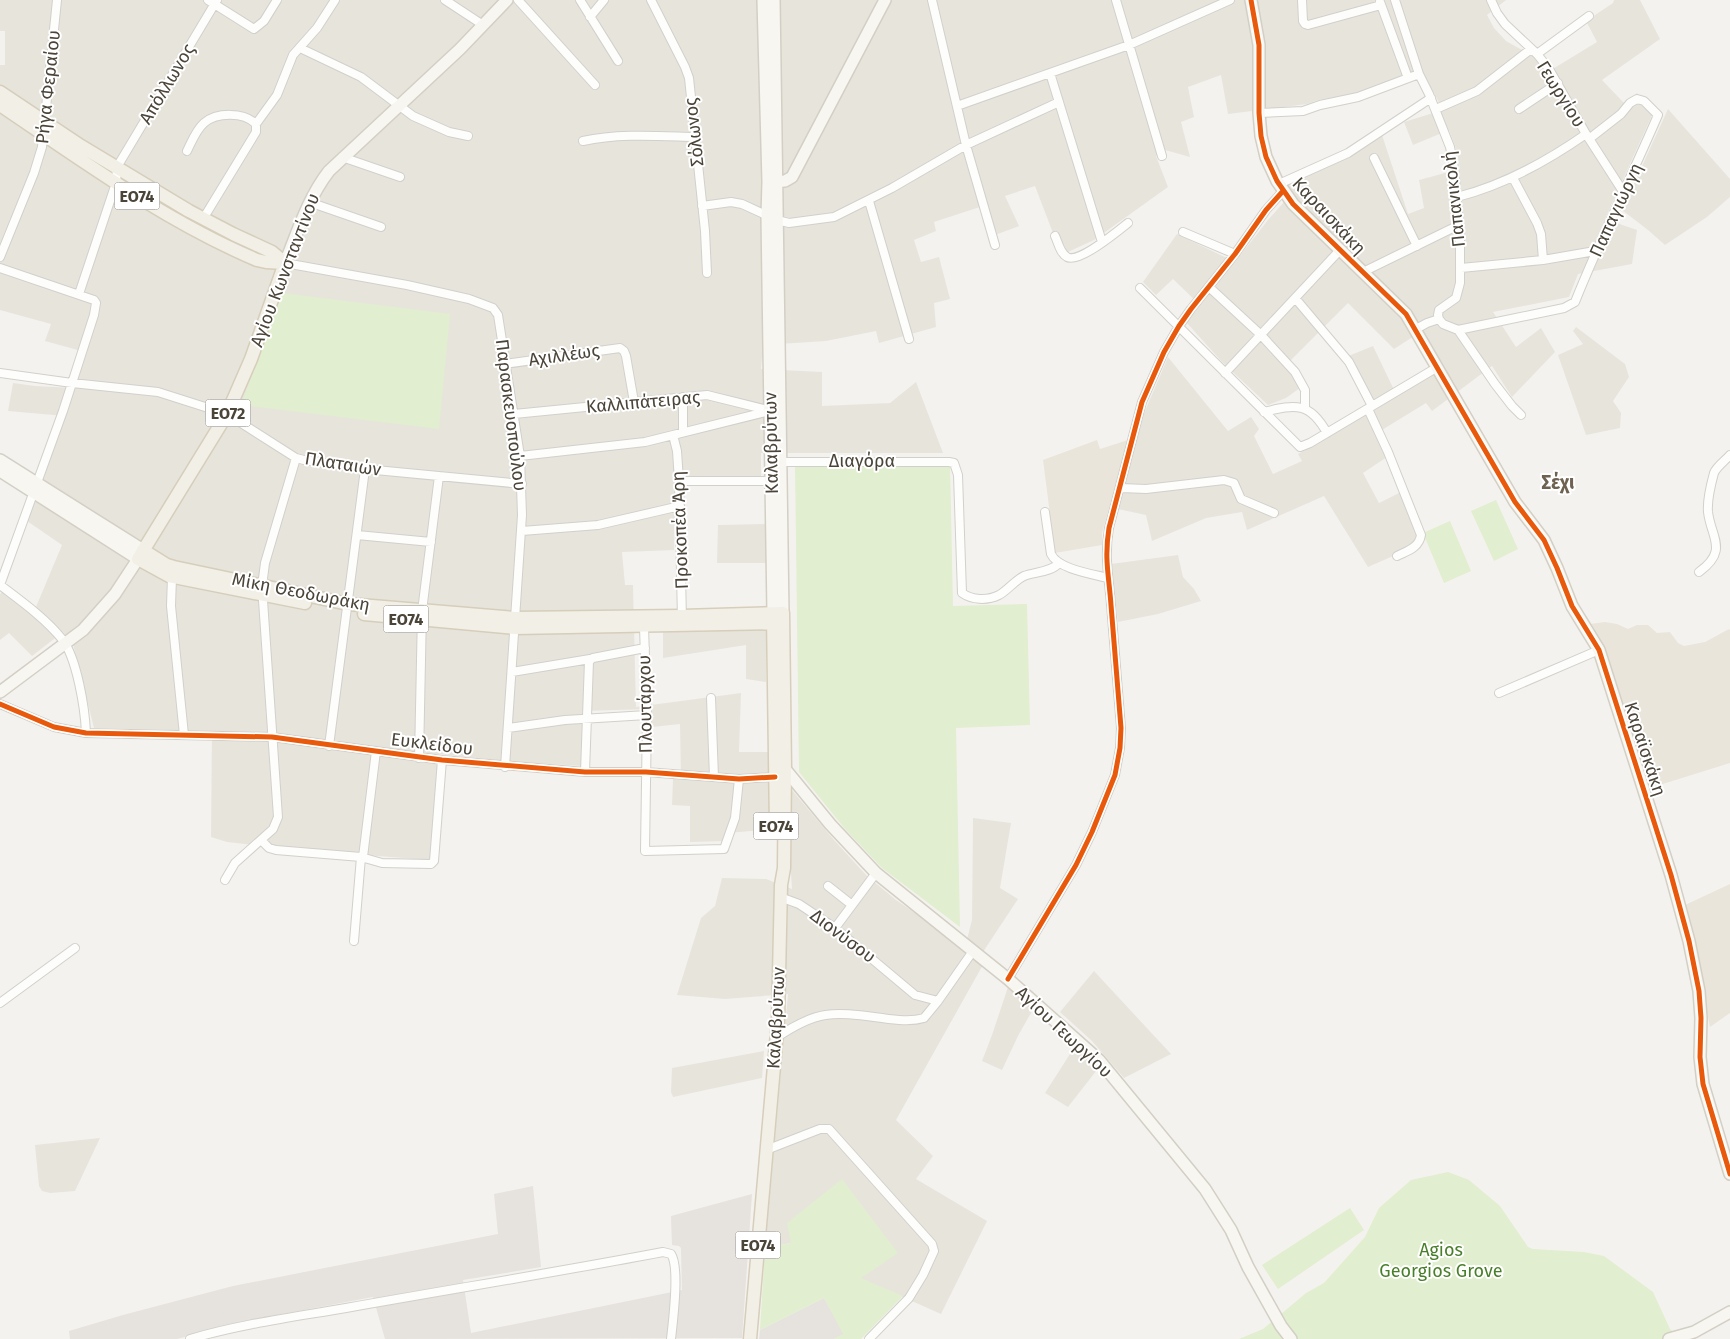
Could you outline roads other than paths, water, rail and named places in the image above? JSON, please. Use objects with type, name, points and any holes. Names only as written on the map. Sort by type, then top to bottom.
[{"type":"main road","name":"ΕΟ74","points":[[0,92],[116,183],[192,228],[232,249],[266,262],[285,263]]},
{"type":"main road","name":"ΕΟ74","points":[[0,105],[117,167],[203,219],[272,252],[285,263]]},
{"type":"main road","name":"Αγίου Κωνσταντίνου","points":[[140,554],[227,414],[251,359],[285,263]]},
{"type":"main road","name":"Μίκη Θεοδωράκη","points":[[140,554],[161,572],[172,577],[262,590]]},
{"type":"main road","name":"Μίκη Θεοδωράκη","points":[[140,554],[166,565],[262,590],[348,608],[515,623],[644,627],[682,621]]},
{"type":"main road","name":"Μίκη Θεοδωράκη","points":[[515,623],[778,618]]},
{"type":"main road","name":"Καλαβρύτων","points":[[766,1150],[776,1038],[780,969],[780,891],[784,868],[779,771],[778,618]]},
{"type":"main road","name":"ΕΟ74","points":[[750,1339],[766,1150]]},
{"type":"street","name":"Ρήγα Φεραίου","points":[[0,256],[37,165],[45,129],[57,0]]},
{"type":"street","points":[[213,2],[254,29],[264,22],[277,0]]},
{"type":"street","points":[[203,219],[256,132],[256,124],[278,95],[293,55],[317,28],[335,0]]},
{"type":"street","points":[[445,0],[483,26]]},
{"type":"street","name":"Αγίου Κωνσταντίνου","points":[[285,263],[309,202],[323,178],[342,157],[460,49],[507,0]]},
{"type":"street","points":[[518,0],[595,85]]},
{"type":"street","points":[[580,0],[618,61]]},
{"type":"street","points":[[590,17],[604,0]]},
{"type":"street","name":"Σόλωνος","points":[[651,0],[687,72],[702,206],[707,273]]},
{"type":"street","name":"Καλαβρύτων","points":[[763,0],[773,182]]},
{"type":"street","name":"Καλαβρύτων","points":[[774,0],[772,218],[778,618]]},
{"type":"street","points":[[773,182],[786,181],[792,177],[885,0]]},
{"type":"street","points":[[932,0],[966,145],[995,245]]},
{"type":"street","points":[[1116,0],[1162,156]]},
{"type":"street","points":[[957,106],[1129,45],[1230,0]]},
{"type":"street","name":"Καραισκάκη","points":[[1251,0],[1259,45],[1259,113],[1264,149],[1281,187],[1293,204],[1399,306],[1416,329],[1436,368]]},
{"type":"street","points":[[1302,0],[1303,21],[1307,25],[1380,2],[1408,78]]},
{"type":"street","name":"Παπανικολή","points":[[1395,0],[1419,74],[1436,109],[1450,147],[1457,197],[1461,268],[1458,295],[1439,310],[1439,319]]},
{"type":"street","name":"Γεωργίου","points":[[1491,0],[1504,24],[1534,52],[1558,83],[1588,136],[1624,193]]},
{"type":"street","name":"Απόλλωνος","points":[[117,167],[213,2]]},
{"type":"street","points":[[1436,109],[1477,91],[1590,16]]},
{"type":"street","points":[[300,48],[361,78],[413,116],[456,134],[468,136]]},
{"type":"street","points":[[1050,73],[1102,242]]},
{"type":"street","points":[[1259,113],[1304,111],[1320,104],[1358,97],[1419,74]]},
{"type":"street","points":[[1519,108],[1558,83]]},
{"type":"street","points":[[1008,979],[1076,865],[1092,832],[1115,775],[1120,748],[1121,728],[1106,546],[1142,402],[1161,360],[1179,326],[1235,254],[1281,187],[1348,153],[1431,98]]},
{"type":"street","name":"Παπαγιώργη","points":[[1458,330],[1564,308],[1573,304],[1595,251],[1624,193],[1658,115],[1644,100],[1637,99],[1630,103],[1621,114],[1588,136]]},
{"type":"street","points":[[702,206],[731,202],[789,223],[826,219],[868,201],[966,145],[1059,102]]},
{"type":"street","points":[[188,151],[198,130],[211,119],[219,116],[240,116],[251,119],[256,124]]},
{"type":"street","points":[[1457,197],[1484,190],[1513,178],[1588,136]]},
{"type":"street","points":[[583,141],[598,138],[625,137],[695,137]]},
{"type":"street","points":[[342,157],[400,177]]},
{"type":"street","points":[[1374,158],[1417,246]]},
{"type":"street","points":[[79,294],[116,183],[117,167]]},
{"type":"street","points":[[1513,178],[1537,222],[1541,234],[1543,260]]},
{"type":"street","points":[[868,201],[909,339]]},
{"type":"street","points":[[309,202],[381,227]]},
{"type":"street","points":[[1055,236],[1063,254],[1071,259],[1080,257],[1128,223]]},
{"type":"street","points":[[1363,272],[1459,225]]},
{"type":"street","points":[[1183,232],[1235,254]]},
{"type":"street","points":[[1226,373],[1340,250]]},
{"type":"street","points":[[1461,268],[1543,260],[1595,251]]},
{"type":"street","name":"Παρασκευοπούλου","points":[[285,263],[407,285],[469,299],[493,308],[498,315],[520,456],[522,484],[522,531],[505,766]]},
{"type":"street","points":[[0,268],[79,294],[94,300],[96,303],[94,315],[72,383],[0,585],[51,627],[65,644],[82,697],[86,733]]},
{"type":"street","points":[[1209,286],[1261,335],[1296,372],[1304,390],[1306,408]]},
{"type":"street","points":[[1140,288],[1300,447],[1306,446],[1436,368]]},
{"type":"street","points":[[1295,298],[1349,362],[1370,408],[1421,535],[1416,547],[1397,556]]},
{"type":"street","points":[[1416,329],[1439,319],[1443,324],[1458,330],[1495,384],[1521,415]]},
{"type":"street","name":"Αχιλλέως","points":[[505,364],[619,348],[623,350],[626,356],[634,402]]},
{"type":"street","name":"Καραϊσκάκη","points":[[1436,368],[1515,502],[1544,540],[1572,606],[1599,650],[1671,875],[1689,941],[1699,991],[1701,1018],[1700,1058],[1703,1084],[1730,1174]]},
{"type":"street","name":"Πλαταιών","points":[[0,373],[158,392],[227,414],[296,458],[313,462],[365,469],[522,484]]},
{"type":"street","name":"Καλλιπάτειρας","points":[[514,414],[707,395],[748,406],[775,410]]},
{"type":"street","points":[[683,397],[683,432]]},
{"type":"street","points":[[1264,412],[1289,407],[1306,408],[1315,416],[1327,433]]},
{"type":"street","points":[[520,456],[637,443],[775,410]]},
{"type":"street","name":"Προκοπέα Άρη","points":[[673,435],[677,451],[679,481],[682,621]]},
{"type":"street","points":[[1699,572],[1706,567],[1715,553],[1715,536],[1708,511],[1715,471],[1730,455]]},
{"type":"street","points":[[225,880],[235,862],[272,829],[278,817],[262,590],[265,562],[296,458]]},
{"type":"street","name":"Μίκη Θεοδωράκη","points":[[0,460],[36,488],[140,554]]},
{"type":"street","name":"Καλαβρύτων","points":[[776,462],[771,481],[778,618]]},
{"type":"street","name":"Διαγόρα","points":[[776,462],[954,463],[958,475],[962,593],[973,598],[992,597],[1002,593],[1018,580],[1041,570],[1052,568],[1059,563]]},
{"type":"street","points":[[329,746],[365,469]]},
{"type":"street","name":"Μίκη Θεοδωράκη","points":[[0,471],[36,488]]},
{"type":"street","points":[[419,758],[422,616],[440,476]]},
{"type":"street","points":[[1121,488],[1146,490],[1213,480],[1228,480],[1234,483],[1241,498],[1274,513]]},
{"type":"street","points":[[679,481],[771,481]]},
{"type":"street","points":[[522,531],[598,525],[680,506]]},
{"type":"street","points":[[1045,512],[1053,558],[1059,563],[1108,578]]},
{"type":"street","points":[[357,535],[431,542]]},
{"type":"street","name":"ΕΟ72","points":[[0,692],[83,630],[115,594],[140,554]]},
{"type":"street","points":[[172,577],[171,606],[184,735]]},
{"type":"street","name":"Πλουτάρχου","points":[[644,627],[647,715],[645,852],[724,850],[735,818],[739,779]]},
{"type":"street","points":[[512,672],[645,648]]},
{"type":"street","points":[[1499,693],[1599,650]]},
{"type":"street","points":[[585,772],[588,663],[590,659]]},
{"type":"street","points":[[711,698],[714,777]]},
{"type":"street","name":"Ευκλείδου","points":[[0,704],[54,727],[86,733],[272,738],[419,758],[585,772],[646,772],[739,779],[779,771]]},
{"type":"street","points":[[508,728],[587,719],[647,715]]},
{"type":"street","points":[[354,941],[362,857],[376,751]]},
{"type":"street","points":[[261,840],[269,848],[276,850],[362,857],[382,863],[433,863],[442,760]]},
{"type":"street","name":"Αγίου Γεωργίου","points":[[779,771],[876,873],[1008,979],[1092,1053],[1190,1169],[1227,1223],[1273,1312],[1291,1339]]},
{"type":"street","points":[[835,928],[876,873]]},
{"type":"street","points":[[828,886],[852,906]]},
{"type":"street","name":"Διονύσου","points":[[780,891],[835,928],[915,995],[938,1001]]},
{"type":"street","points":[[0,1003],[75,948]]},
{"type":"street","points":[[776,1038],[802,1022],[824,1014],[918,1020],[928,1015],[973,951]]},
{"type":"street","points":[[766,1150],[820,1129],[829,1130],[932,1244],[934,1251],[923,1275],[909,1298],[869,1339]]},
{"type":"street","points":[[190,1339],[251,1325],[464,1286],[542,1275],[663,1252],[671,1254],[674,1260],[675,1292],[672,1339]]},
{"type":"street","points":[[1672,1339],[1694,1332],[1730,1312]]},
{"type":"district","name":"Σέχι","points":[[1558,482]]},
{"type":"park label","name":"Agios Georgios Grove","points":[[1441,1260]]}]
